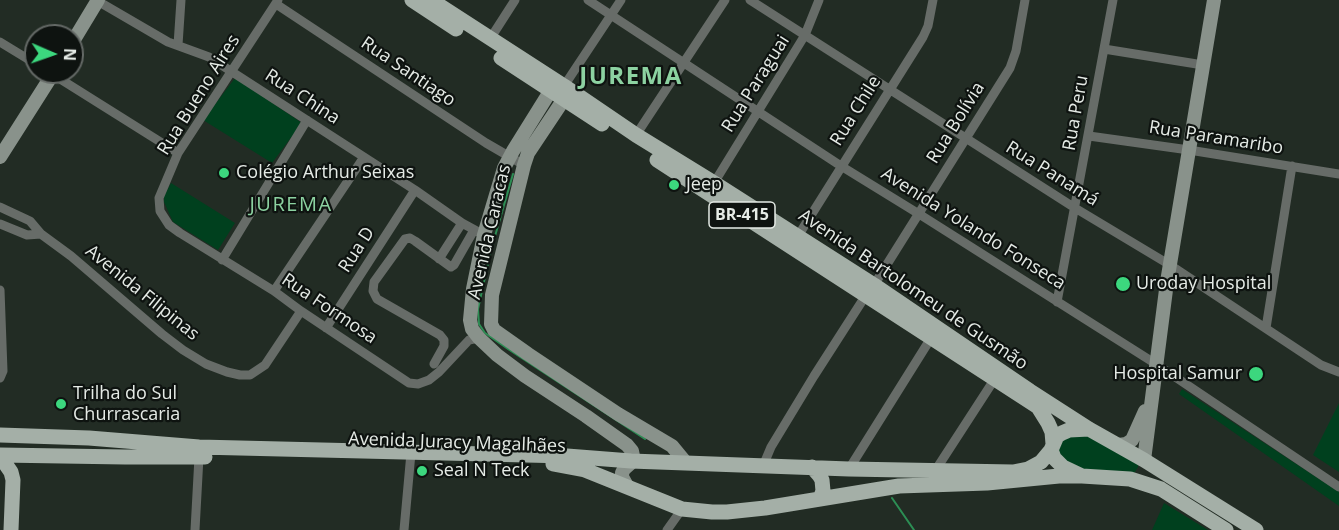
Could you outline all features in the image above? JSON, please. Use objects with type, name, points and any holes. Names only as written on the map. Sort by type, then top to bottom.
[{"type":"main road","name":"Avenida Bartolomeu de Gusmão","points":[[412,0],[1089,429],[1144,460],[1256,530]]},
{"type":"main road","name":"Avenida Bartolomeu de Gusmão","points":[[431,0],[490,39],[560,92],[636,135],[798,236],[931,338],[1038,407],[1052,432],[1052,447]]},
{"type":"main road","name":"Avenida Juracy Magalhães","points":[[0,455],[567,456],[686,463],[1013,472],[1035,466],[1046,458],[1057,436],[1069,430],[1089,429]]},
{"type":"main road","name":"Avenida Juracy Magalhães","points":[[0,435],[559,465],[585,470],[682,509],[712,512],[727,512],[899,486],[987,483],[1059,476],[1130,479],[1161,489],[1226,530]]},
{"type":"main road","points":[[125,457],[126,441]]},
{"type":"main road","points":[[1052,447],[1054,458],[1063,467],[1082,476]]},
{"type":"main road","points":[[0,455],[11,472],[13,480]]},
{"type":"main road","points":[[11,530],[6,501],[20,465],[30,456]]},
{"type":"main road","points":[[812,467],[822,480],[823,491],[820,499]]},
{"type":"street","points":[[83,24],[98,0]]},
{"type":"street","name":"Rua China","points":[[98,0],[156,36],[200,53],[232,72],[479,233]]},
{"type":"street","points":[[178,45],[181,0]]},
{"type":"street","points":[[490,39],[515,0]]},
{"type":"street","name":"Avenida Yolando Fonseca","points":[[588,0],[841,166],[1156,364],[1339,487]]},
{"type":"street","points":[[560,92],[621,0]]},
{"type":"street","points":[[636,135],[725,0]]},
{"type":"street","name":"Rua Panamá","points":[[750,0],[1075,208],[1170,265],[1321,365],[1339,372]]},
{"type":"street","name":"Rua Paraguai","points":[[714,183],[805,35],[819,0]]},
{"type":"street","name":"Rua Chile","points":[[798,236],[923,37],[928,26],[933,0]]},
{"type":"street","name":"Rua Bolívia","points":[[763,465],[771,447],[814,376],[1010,68],[1016,51],[1025,0]]},
{"type":"street","name":"Rua Peru","points":[[1057,302],[1113,0]]},
{"type":"street","points":[[1144,460],[1170,265],[1214,0]]},
{"type":"street","name":"Rua Bueno Aires","points":[[160,212],[159,198],[178,153],[277,2]]},
{"type":"street","name":"Rua Santiago","points":[[277,2],[486,143],[524,165]]},
{"type":"street","points":[[0,42],[24,57]]},
{"type":"street","points":[[1104,50],[1203,65]]},
{"type":"street","points":[[0,157],[45,84]]},
{"type":"street","points":[[69,84],[178,153]]},
{"type":"street","name":"Avenida Caracas","points":[[478,338],[472,329],[470,320],[479,233],[510,157],[560,92]]},
{"type":"street","name":"Avenida Caracas","points":[[560,92],[524,165],[492,295],[491,324],[494,330],[618,414],[672,446],[686,463]]},
{"type":"street","points":[[222,260],[307,120]]},
{"type":"street","name":"Rua Paramaribo","points":[[1089,136],[1339,174]]},
{"type":"street","points":[[274,291],[364,157]]},
{"type":"street","points":[[1266,328],[1292,166]]},
{"type":"street","name":"Rua D","points":[[326,328],[415,190]]},
{"type":"street","name":"Avenida Filipinas","points":[[0,207],[30,221],[41,234],[71,256],[183,350],[206,364],[227,372],[250,375],[265,365],[301,312]]},
{"type":"street","name":"Rua Formosa","points":[[160,212],[169,225],[274,291],[301,312],[409,383],[418,384],[429,380],[440,372],[469,340],[478,338]]},
{"type":"street","points":[[440,259],[462,223]]},
{"type":"street","name":"Avenida Filipinas","points":[[0,224],[27,235],[41,234]]},
{"type":"street","points":[[434,364],[444,346],[444,340],[440,335],[377,299],[373,291],[374,282],[405,239],[410,238],[416,241],[451,267],[464,248],[479,233]]},
{"type":"street","points":[[0,290],[3,371],[0,378]]},
{"type":"street","points":[[478,338],[525,376],[627,445],[632,451],[633,461],[624,468],[622,473],[627,486]]},
{"type":"street","points":[[849,468],[931,338]]},
{"type":"street","points":[[935,471],[994,380]]},
{"type":"street","points":[[1119,445],[1132,440],[1151,398]]},
{"type":"street","points":[[404,530],[411,456]]},
{"type":"street","points":[[195,530],[199,457]]},
{"type":"street","points":[[667,530],[682,509]]},
{"type":"green space","points":[[235,78],[302,123],[272,163],[203,120]]},
{"type":"green space","points":[[171,183],[235,223],[218,250],[173,222],[164,202],[164,196]]},
{"type":"green space","points":[[1182,389],[1339,492],[1339,506],[1179,394]]},
{"type":"green space","points":[[1339,403],[1339,472],[1313,455]]},
{"type":"green space","points":[[1079,434],[1095,438],[1138,463],[1135,472],[1130,475],[1088,473],[1058,457],[1057,444],[1062,438]]},
{"type":"green space","points":[[1164,503],[1208,530],[1152,530]]},
{"type":"waterway","points":[[513,174],[491,250],[478,309],[479,324],[485,333],[508,349],[645,439]]},
{"type":"waterway","points":[[892,498],[914,530]]},
{"type":"place","name":"Colégio Arthur Seixas","points":[[224,173]]},
{"type":"place","name":"Jeep","points":[[674,185]]},
{"type":"place","name":"Uroday Hospital","points":[[1123,284]]},
{"type":"place","name":"Hospital Samur","points":[[1256,374]]},
{"type":"place","name":"Trilha do Sul Churrascaria","points":[[61,404]]},
{"type":"place","name":"Seal N Teck","points":[[422,471]]},
{"type":"district","name":"JUREMA","points":[[631,77]]},
{"type":"district","name":"JUREMA","points":[[291,205]]}]
